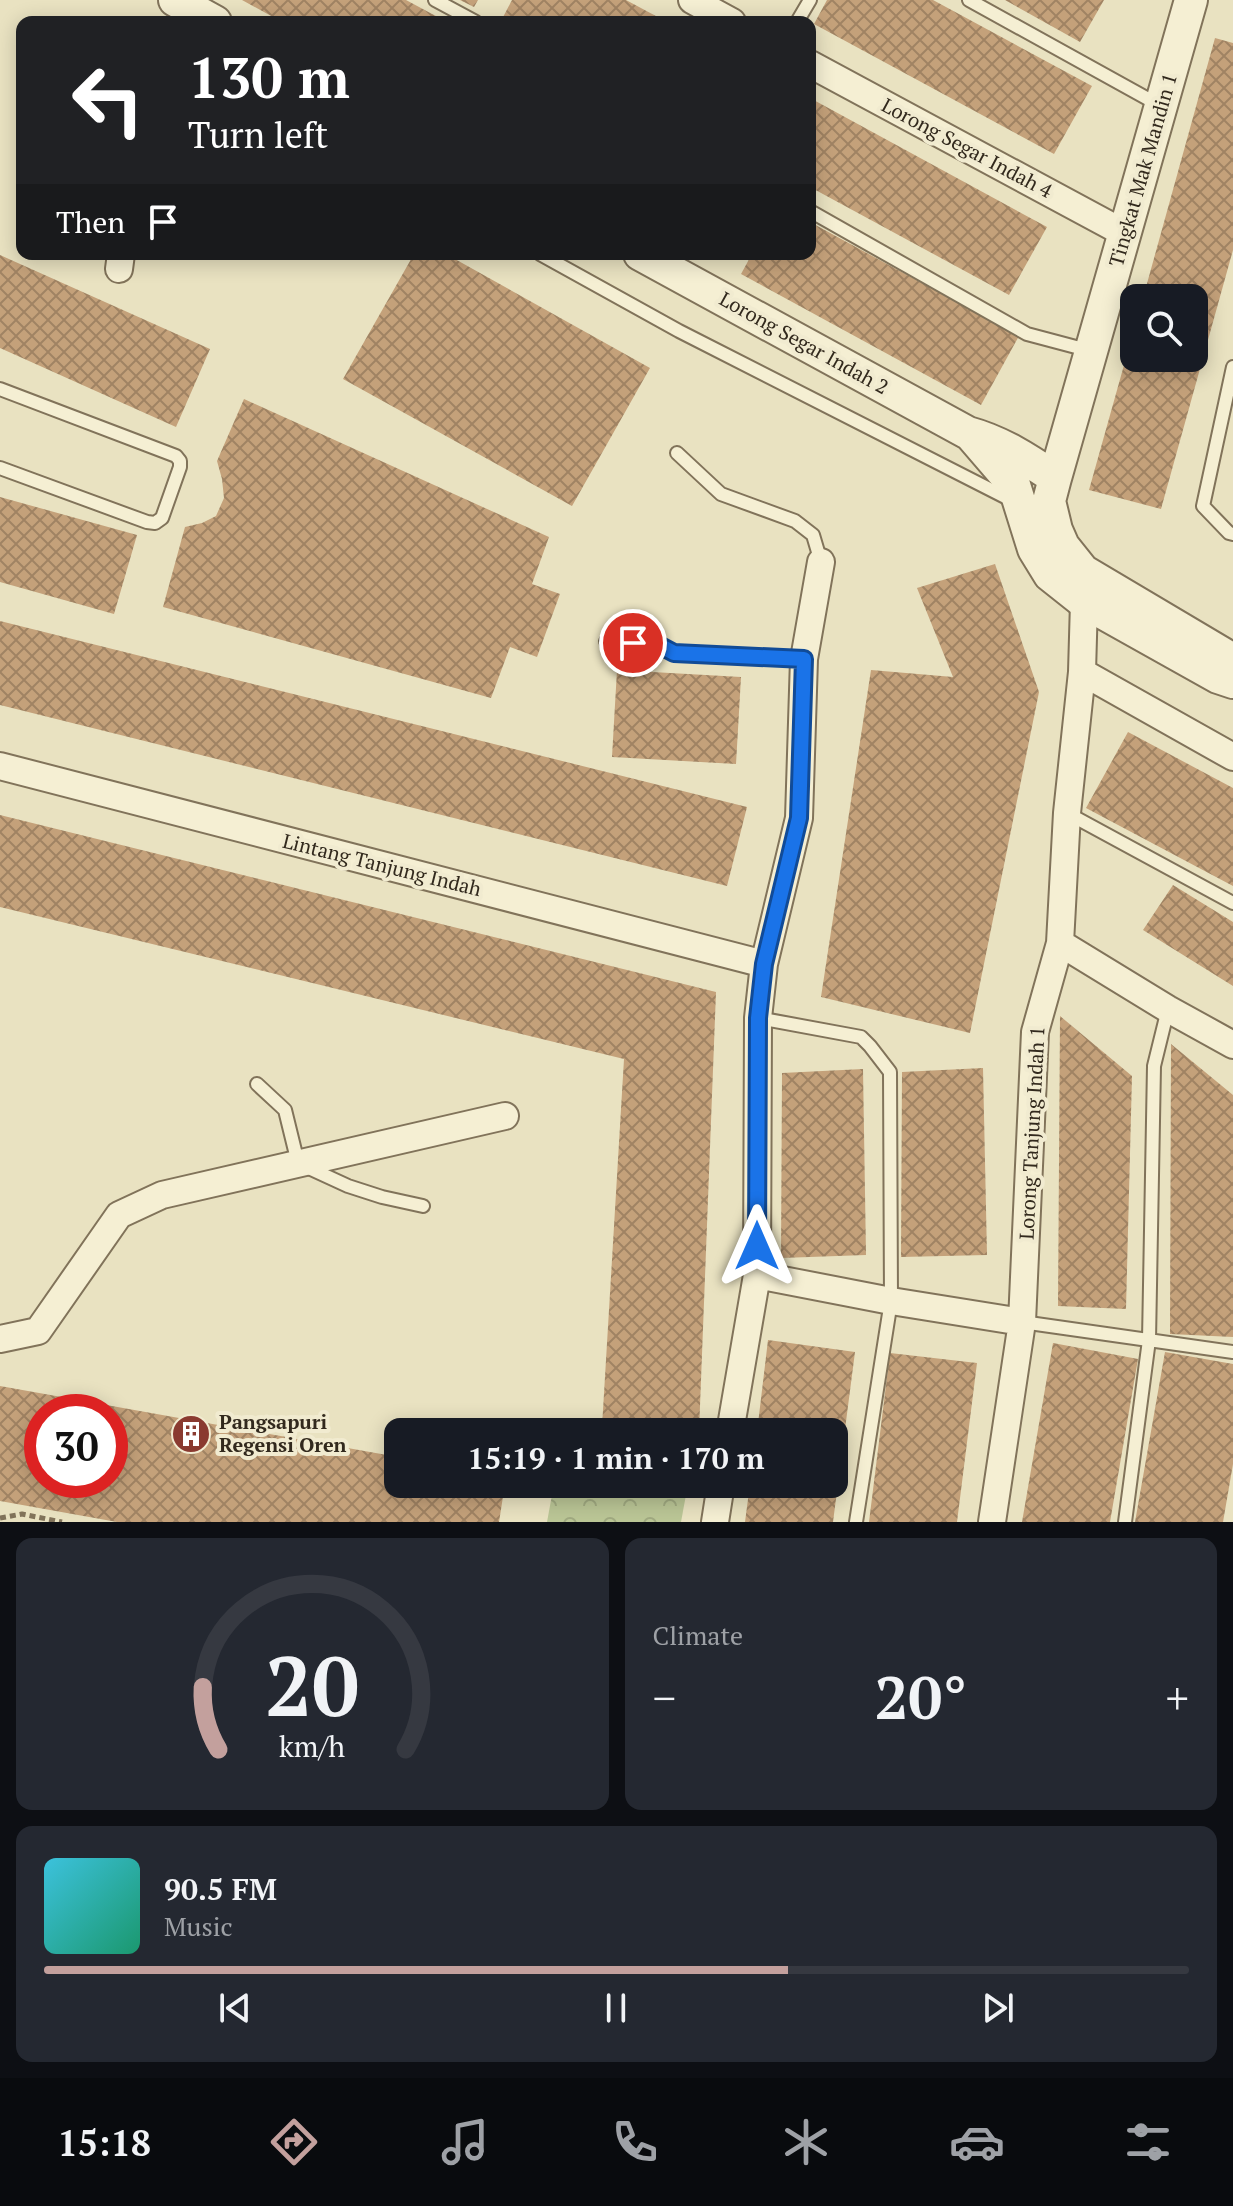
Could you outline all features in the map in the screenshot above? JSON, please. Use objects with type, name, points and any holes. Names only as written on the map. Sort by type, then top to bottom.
[{"type":"street","points":[[692,0],[721,16]]},
{"type":"street","name":"Tingkat Mak Mandin 1","points":[[1191,0],[1049,501],[1063,546],[1083,571],[1233,660]]},
{"type":"street","name":"Lorong Segar Indah 4","points":[[816,67],[1124,233]]},
{"type":"street","name":"Lorong Segar Indah 2","points":[[651,260],[968,433]]},
{"type":"street","points":[[968,433],[1014,485],[1034,549],[1050,575],[1084,602],[1218,677],[1233,682]]},
{"type":"street","points":[[968,433],[1012,450],[1055,478]]},
{"type":"street","points":[[732,1418],[757,1275],[758,1018],[764,964],[799,818],[804,659],[821,562]]},
{"type":"street","name":"Lorong Tanjung Indah 1","points":[[992,1522],[1022,1322],[1035,1032],[1060,943],[1067,813],[1082,672],[1084,602]]},
{"type":"street","points":[[1082,672],[1233,757]]},
{"type":"street","name":"Lintang Tanjung Indah","points":[[0,766],[764,964]]},
{"type":"street","points":[[1060,943],[1233,1045]]},
{"type":"street","points":[[0,1339],[38,1331],[119,1215],[162,1195],[505,1116]]},
{"type":"street","points":[[757,1275],[1022,1322]]},
{"type":"street","points":[[715,1522],[719,1498]]},
{"type":"lane","points":[[435,0],[465,16]]},
{"type":"lane","points":[[969,0],[1162,107]]},
{"type":"lane","points":[[816,214],[1027,334],[1091,351]]},
{"type":"lane","points":[[551,260],[679,331],[1022,506]]},
{"type":"lane","points":[[1233,367],[1203,506],[1233,534]]},
{"type":"lane","points":[[0,389],[176,456],[180,461],[162,518],[155,523],[0,468]]},
{"type":"lane","points":[[677,453],[721,494],[795,521],[813,535],[821,562]]},
{"type":"lane","points":[[606,641],[659,645],[674,653],[804,659]]},
{"type":"lane","points":[[1067,813],[1233,903]]},
{"type":"lane","points":[[1125,1522],[1149,1340],[1154,1066],[1168,1009]]},
{"type":"lane","points":[[758,1018],[861,1037],[890,1072],[891,1301],[856,1522]]},
{"type":"lane","points":[[257,1084],[285,1110],[298,1163],[348,1186],[423,1206]]},
{"type":"lane","points":[[1022,1322],[1233,1352]]},
{"type":"path","points":[[0,1518],[22,1514],[62,1522]]},
{"type":"green space","points":[[551,1498],[685,1498],[681,1522],[547,1522]]},
{"type":"building","points":[[242,0],[406,0],[436,16],[271,16]]},
{"type":"building","points":[[460,0],[478,0],[474,7]]},
{"type":"building","points":[[512,0],[626,0],[656,16],[504,16]]},
{"type":"building","points":[[827,0],[933,0],[1092,86],[1054,154],[816,25]]},
{"type":"building","points":[[1005,0],[1104,0],[1080,42]]},
{"type":"building","points":[[1215,38],[1233,43],[1233,250],[1208,340],[1208,284],[1147,284]]},
{"type":"building","points":[[816,101],[1047,227],[1009,295],[816,190]]},
{"type":"building","points":[[816,225],[1019,336],[981,405],[741,274],[749,260],[816,260]]},
{"type":"building","points":[[0,255],[210,349],[176,427],[0,348]]},
{"type":"building","points":[[411,260],[457,260],[650,368],[572,506],[343,379]]},
{"type":"building","points":[[1122,372],[1199,372],[1161,509],[1089,490]]},
{"type":"building","points":[[244,399],[549,537],[532,584],[560,594],[537,657],[510,647],[491,698],[163,607],[185,527],[216,516],[224,498],[217,461]]},
{"type":"building","points":[[0,497],[137,535],[114,614],[0,582]]},
{"type":"building","points":[[995,564],[1039,692],[970,1033],[821,997],[871,670],[953,677],[917,588]]},
{"type":"building","points":[[0,621],[747,807],[727,886],[0,705]]},
{"type":"building","points":[[617,670],[741,677],[736,764],[612,757]]},
{"type":"building","points":[[1128,732],[1233,788],[1233,886],[1086,808]]},
{"type":"building","points":[[0,815],[716,992],[700,1418],[603,1418],[624,1059],[0,907]]},
{"type":"building","points":[[1173,885],[1233,922],[1233,986],[1143,930]]},
{"type":"building","points":[[1060,1016],[1132,1076],[1126,1309],[1058,1306]]},
{"type":"building","points":[[1171,1044],[1233,1095],[1233,1337],[1170,1334]]},
{"type":"building","points":[[983,1068],[987,1255],[901,1257],[902,1072]]},
{"type":"building","points":[[863,1069],[866,1255],[781,1258],[782,1073]]},
{"type":"building","points":[[768,1340],[855,1352],[846,1418],[759,1418]]},
{"type":"building","points":[[1053,1343],[1138,1359],[1110,1522],[1022,1522]]},
{"type":"building","points":[[1165,1352],[1233,1364],[1233,1464],[1223,1522],[1135,1522]]},
{"type":"building","points":[[890,1353],[977,1363],[957,1522],[869,1522]]},
{"type":"building","name":"Pangsapuri Regensi Oren","points":[[0,1386],[45,1394],[24,1394],[24,1498],[128,1498],[128,1409],[384,1455],[384,1498],[503,1498],[499,1522],[117,1522],[0,1501]]},
{"type":"building","points":[[748,1498],[836,1498],[833,1522],[745,1522]]},
{"type":"place","name":"Pangsapuri Regensi Oren","points":[[191,1434]]},
{"type":"route","points":[[633,643],[659,645],[674,653],[804,659],[799,818],[764,964],[758,1018],[757,1246]]}]
